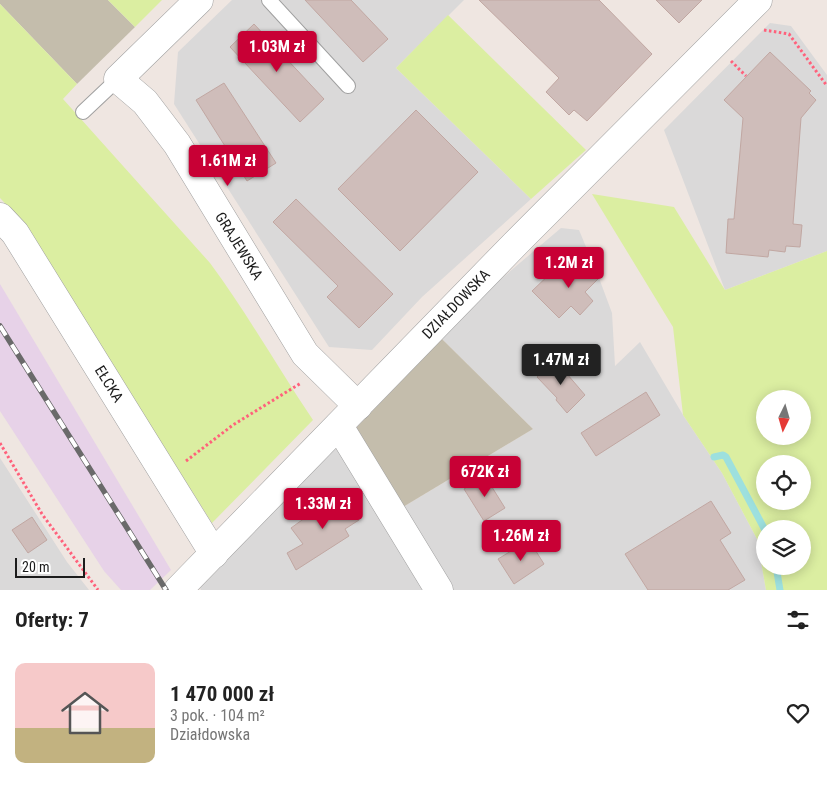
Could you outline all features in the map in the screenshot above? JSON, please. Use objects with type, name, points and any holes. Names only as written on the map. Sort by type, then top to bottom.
[{"type":"street","points":[[118,79],[199,0]]},
{"type":"street","name":"DZIAŁDOWSKA","points":[[178,590],[758,0]]},
{"type":"street","name":"GRAJEWSKA","points":[[118,79],[145,102],[177,144],[306,354],[358,406]]},
{"type":"street","name":"EŁCKA","points":[[0,217],[15,232],[214,554]]},
{"type":"street","points":[[339,426],[440,590]]},
{"type":"lane","points":[[269,0],[348,86]]},
{"type":"lane","points":[[83,112],[118,79]]},
{"type":"path","points":[[758,30],[789,34],[827,86]]},
{"type":"path","points":[[729,60],[746,76]]},
{"type":"path","points":[[166,477],[233,425],[321,371]]},
{"type":"path","points":[[0,444],[42,514],[98,590]]},
{"type":"shaded area","points":[[0,0],[108,0],[135,27],[77,84],[0,4]]},
{"type":"shaded area","points":[[232,0],[464,0],[396,68],[531,199],[422,297],[372,350],[329,347],[174,104],[178,52]]},
{"type":"shaded area","points":[[770,23],[791,26],[827,75],[827,251],[725,290],[664,130]]},
{"type":"shaded area","points":[[561,228],[579,230],[612,313],[615,366],[640,342],[683,415],[722,473],[756,537],[756,575],[763,575],[766,590],[451,590],[403,507],[533,429],[442,339],[494,285]]},
{"type":"shaded area","points":[[0,284],[171,570],[150,590],[121,590],[104,571],[0,411]]},
{"type":"shaded area","points":[[442,339],[533,429],[403,507],[354,430]]},
{"type":"shaded area","points":[[337,449],[429,590],[201,590],[200,588],[331,451]]},
{"type":"shaded area","points":[[0,458],[67,562],[89,590],[0,590]]},
{"type":"green space","points":[[108,0],[162,0],[135,27]]},
{"type":"green space","points":[[0,4],[77,84],[63,99],[210,263],[237,301],[313,420],[212,523],[19,218],[0,198]]},
{"type":"green space","points":[[448,15],[586,150],[531,199],[396,68]]},
{"type":"green space","points":[[592,194],[674,207],[725,290],[827,251],[827,590],[766,590],[763,575],[811,575],[811,520],[756,520],[756,537],[722,473],[683,415],[673,327]]},
{"type":"building","points":[[305,0],[351,0],[388,39],[363,62]]},
{"type":"building","points":[[479,0],[599,0],[652,54],[587,121],[574,110],[569,115],[546,92],[559,78]]},
{"type":"building","points":[[656,0],[702,0],[679,23]]},
{"type":"building","points":[[254,24],[324,99],[300,122],[230,47]]},
{"type":"building","points":[[770,52],[811,91],[809,93],[816,100],[801,118],[793,224],[802,225],[800,247],[786,246],[785,252],[769,250],[768,257],[726,253],[728,219],[734,219],[743,118],[724,100]]},
{"type":"building","points":[[224,83],[276,163],[247,181],[196,100]]},
{"type":"building","points":[[416,110],[478,172],[400,251],[338,189]]},
{"type":"building","points":[[296,199],[393,294],[359,328],[327,297],[338,286],[273,222]]},
{"type":"building","points":[[589,254],[599,278],[585,292],[593,301],[580,315],[571,306],[559,318],[532,291],[553,271],[563,280]]},
{"type":"building","points":[[555,360],[585,395],[567,413],[556,400],[557,398],[537,377]]},
{"type":"building","points":[[646,392],[660,415],[596,456],[581,433]]},
{"type":"building","points":[[485,476],[505,508],[484,521],[464,489]]},
{"type":"building","points":[[344,493],[359,520],[345,529],[349,536],[296,570],[287,553],[303,544],[291,528],[338,494],[339,497]]},
{"type":"building","points":[[711,501],[731,533],[720,540],[745,580],[728,590],[648,590],[625,554]]},
{"type":"building","points":[[32,517],[47,540],[28,553],[12,530]]},
{"type":"building","points":[[529,540],[544,564],[514,584],[498,559]]},
{"type":"waterway","points":[[714,457],[723,455],[726,457],[760,520]]},
{"type":"waterway","points":[[778,575],[780,590]]},
{"type":"railway","points":[[0,326],[166,590]]}]
